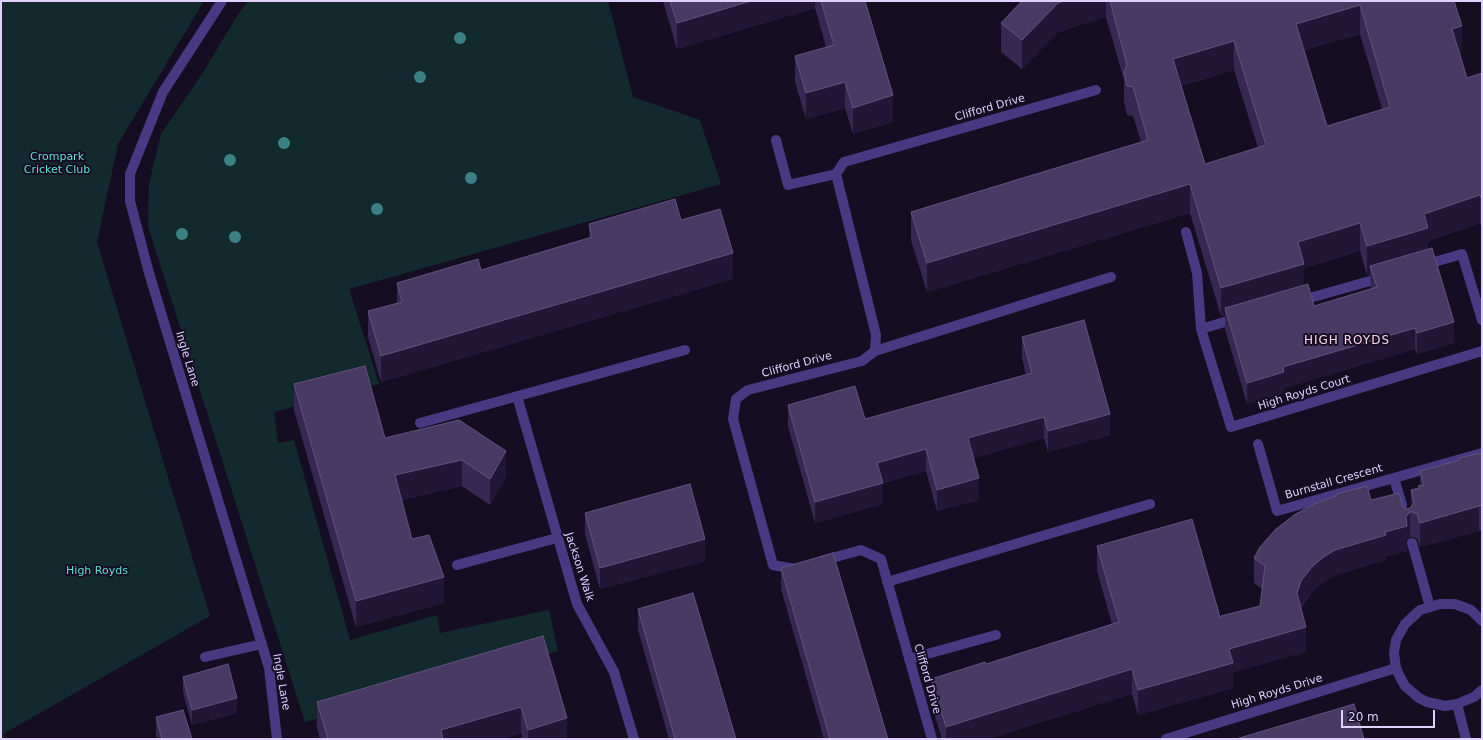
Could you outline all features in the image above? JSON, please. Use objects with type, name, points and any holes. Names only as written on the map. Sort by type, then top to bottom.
[{"type":"street","name":"Ingle Lane","points":[[222,1],[163,92],[130,174],[130,201],[149,273],[262,644],[268,668],[277,739]]},
{"type":"street","name":"Clifford Drive","points":[[836,174],[844,162],[1096,90]]},
{"type":"street","points":[[776,140],[788,185],[836,174],[876,335],[875,351],[1111,277]]},
{"type":"street","name":"High Royds Court","points":[[1186,232],[1197,273],[1201,328],[1231,427],[1482,351]]},
{"type":"street","points":[[1416,267],[1462,254],[1482,320]]},
{"type":"street","points":[[1286,304],[1393,274]]},
{"type":"street","points":[[1201,328],[1247,315]]},
{"type":"street","points":[[420,423],[685,350]]},
{"type":"street","name":"Clifford Drive","points":[[875,351],[862,361],[748,390],[736,399],[733,420],[773,564],[796,568],[861,550],[880,559],[932,739]]},
{"type":"street","name":"Jackson Walk","points":[[517,396],[577,604],[614,672],[634,739]]},
{"type":"street","name":"Burnstall Crescent","points":[[1258,444],[1277,511],[1482,454]]},
{"type":"street","name":"Burnstall Crescent","points":[[1394,478],[1404,513]]},
{"type":"street","points":[[887,582],[1150,504]]},
{"type":"street","points":[[457,565],[557,538]]},
{"type":"street","points":[[1412,543],[1430,607]]},
{"type":"street","points":[[1482,621],[1471,610],[1455,604],[1440,604],[1420,610],[1405,624],[1396,640],[1394,653],[1396,668],[1405,686],[1419,698],[1427,702],[1445,706],[1458,704],[1474,697],[1482,690]]},
{"type":"street","points":[[909,659],[996,635]]},
{"type":"street","points":[[205,657],[262,644]]},
{"type":"street","name":"High Royds Drive","points":[[1166,739],[1396,668]]},
{"type":"street","points":[[1458,704],[1466,739]]},
{"type":"green space","name":"High Royds","points":[[1,1],[204,1],[118,144],[97,242],[210,616],[3,734],[5,739],[1,739]]},
{"type":"green space","points":[[248,1],[608,1],[633,97],[700,120],[721,184],[349,289],[379,384],[274,412],[278,443],[294,440],[350,640],[437,615],[440,633],[549,610],[558,651],[305,722],[148,226],[149,184],[161,134],[202,74],[237,16]]},
{"type":"building","points":[[670,1],[751,1],[677,23]]},
{"type":"building","points":[[821,1],[865,1],[893,95],[853,108],[845,82],[806,93],[795,56],[834,45]]},
{"type":"building","points":[[1022,1],[1064,1],[1058,3],[1022,40],[1001,23]]},
{"type":"building","points":[[1110,1],[1454,1],[1462,26],[1452,29],[1467,78],[1482,73],[1482,200],[1480,195],[1424,214],[1428,228],[1367,246],[1360,223],[1298,242],[1304,264],[1221,288],[1190,184],[927,263],[911,212],[1148,140],[1133,87],[1127,86],[1124,72],[1127,65]],"holes":[[[1360,5],[1390,107],[1327,126],[1296,24]],[[1234,41],[1266,145],[1205,164],[1173,59]]]},
{"type":"building","points":[[675,199],[681,220],[720,209],[733,253],[381,356],[368,311],[402,302],[397,283],[478,259],[481,270],[592,237],[589,224]]},
{"type":"building","points":[[1432,248],[1454,322],[1417,333],[1415,328],[1283,367],[1284,372],[1247,383],[1225,308],[1308,284],[1314,306],[1377,287],[1370,266]]},
{"type":"building","points":[[1084,320],[1110,414],[1048,431],[1044,417],[968,438],[979,478],[937,490],[926,449],[877,463],[883,483],[815,502],[788,405],[855,386],[865,419],[1032,373],[1022,337]]},
{"type":"building","points":[[365,366],[385,438],[459,420],[506,451],[490,479],[462,460],[395,475],[412,539],[429,535],[444,577],[356,601],[294,384]]},
{"type":"building","points":[[1476,454],[1482,454],[1482,505],[1420,523],[1417,514],[1410,512],[1406,517],[1407,526],[1385,532],[1386,535],[1335,550],[1322,558],[1311,568],[1301,581],[1297,593],[1306,627],[1229,649],[1233,663],[1138,690],[1132,669],[946,727],[931,679],[985,662],[986,664],[1119,622],[1097,546],[1192,519],[1220,617],[1260,606],[1265,566],[1254,558],[1260,547],[1275,530],[1294,515],[1314,504],[1336,496],[1336,494],[1367,486],[1371,500],[1399,493],[1403,507],[1407,509],[1410,508],[1414,503],[1411,490],[1419,488],[1418,486],[1424,485],[1420,471]]},
{"type":"building","points":[[690,484],[705,539],[600,568],[585,513]]},
{"type":"building","points":[[833,553],[888,739],[830,739],[781,568]]},
{"type":"building","points":[[693,593],[736,739],[675,739],[638,609]]},
{"type":"building","points":[[543,636],[567,718],[528,730],[521,707],[441,730],[443,739],[328,739],[317,702]]},
{"type":"building","points":[[228,664],[237,698],[192,710],[183,677]]},
{"type":"building","points":[[1354,704],[1364,739],[1236,739]]},
{"type":"building","points":[[183,710],[192,739],[162,739],[156,717]]},
{"type":"district","name":"HIGH ROYDS","points":[[1347,341]]},
{"type":"park label","name":"Crompark Cricket Club","points":[[57,163]]}]
